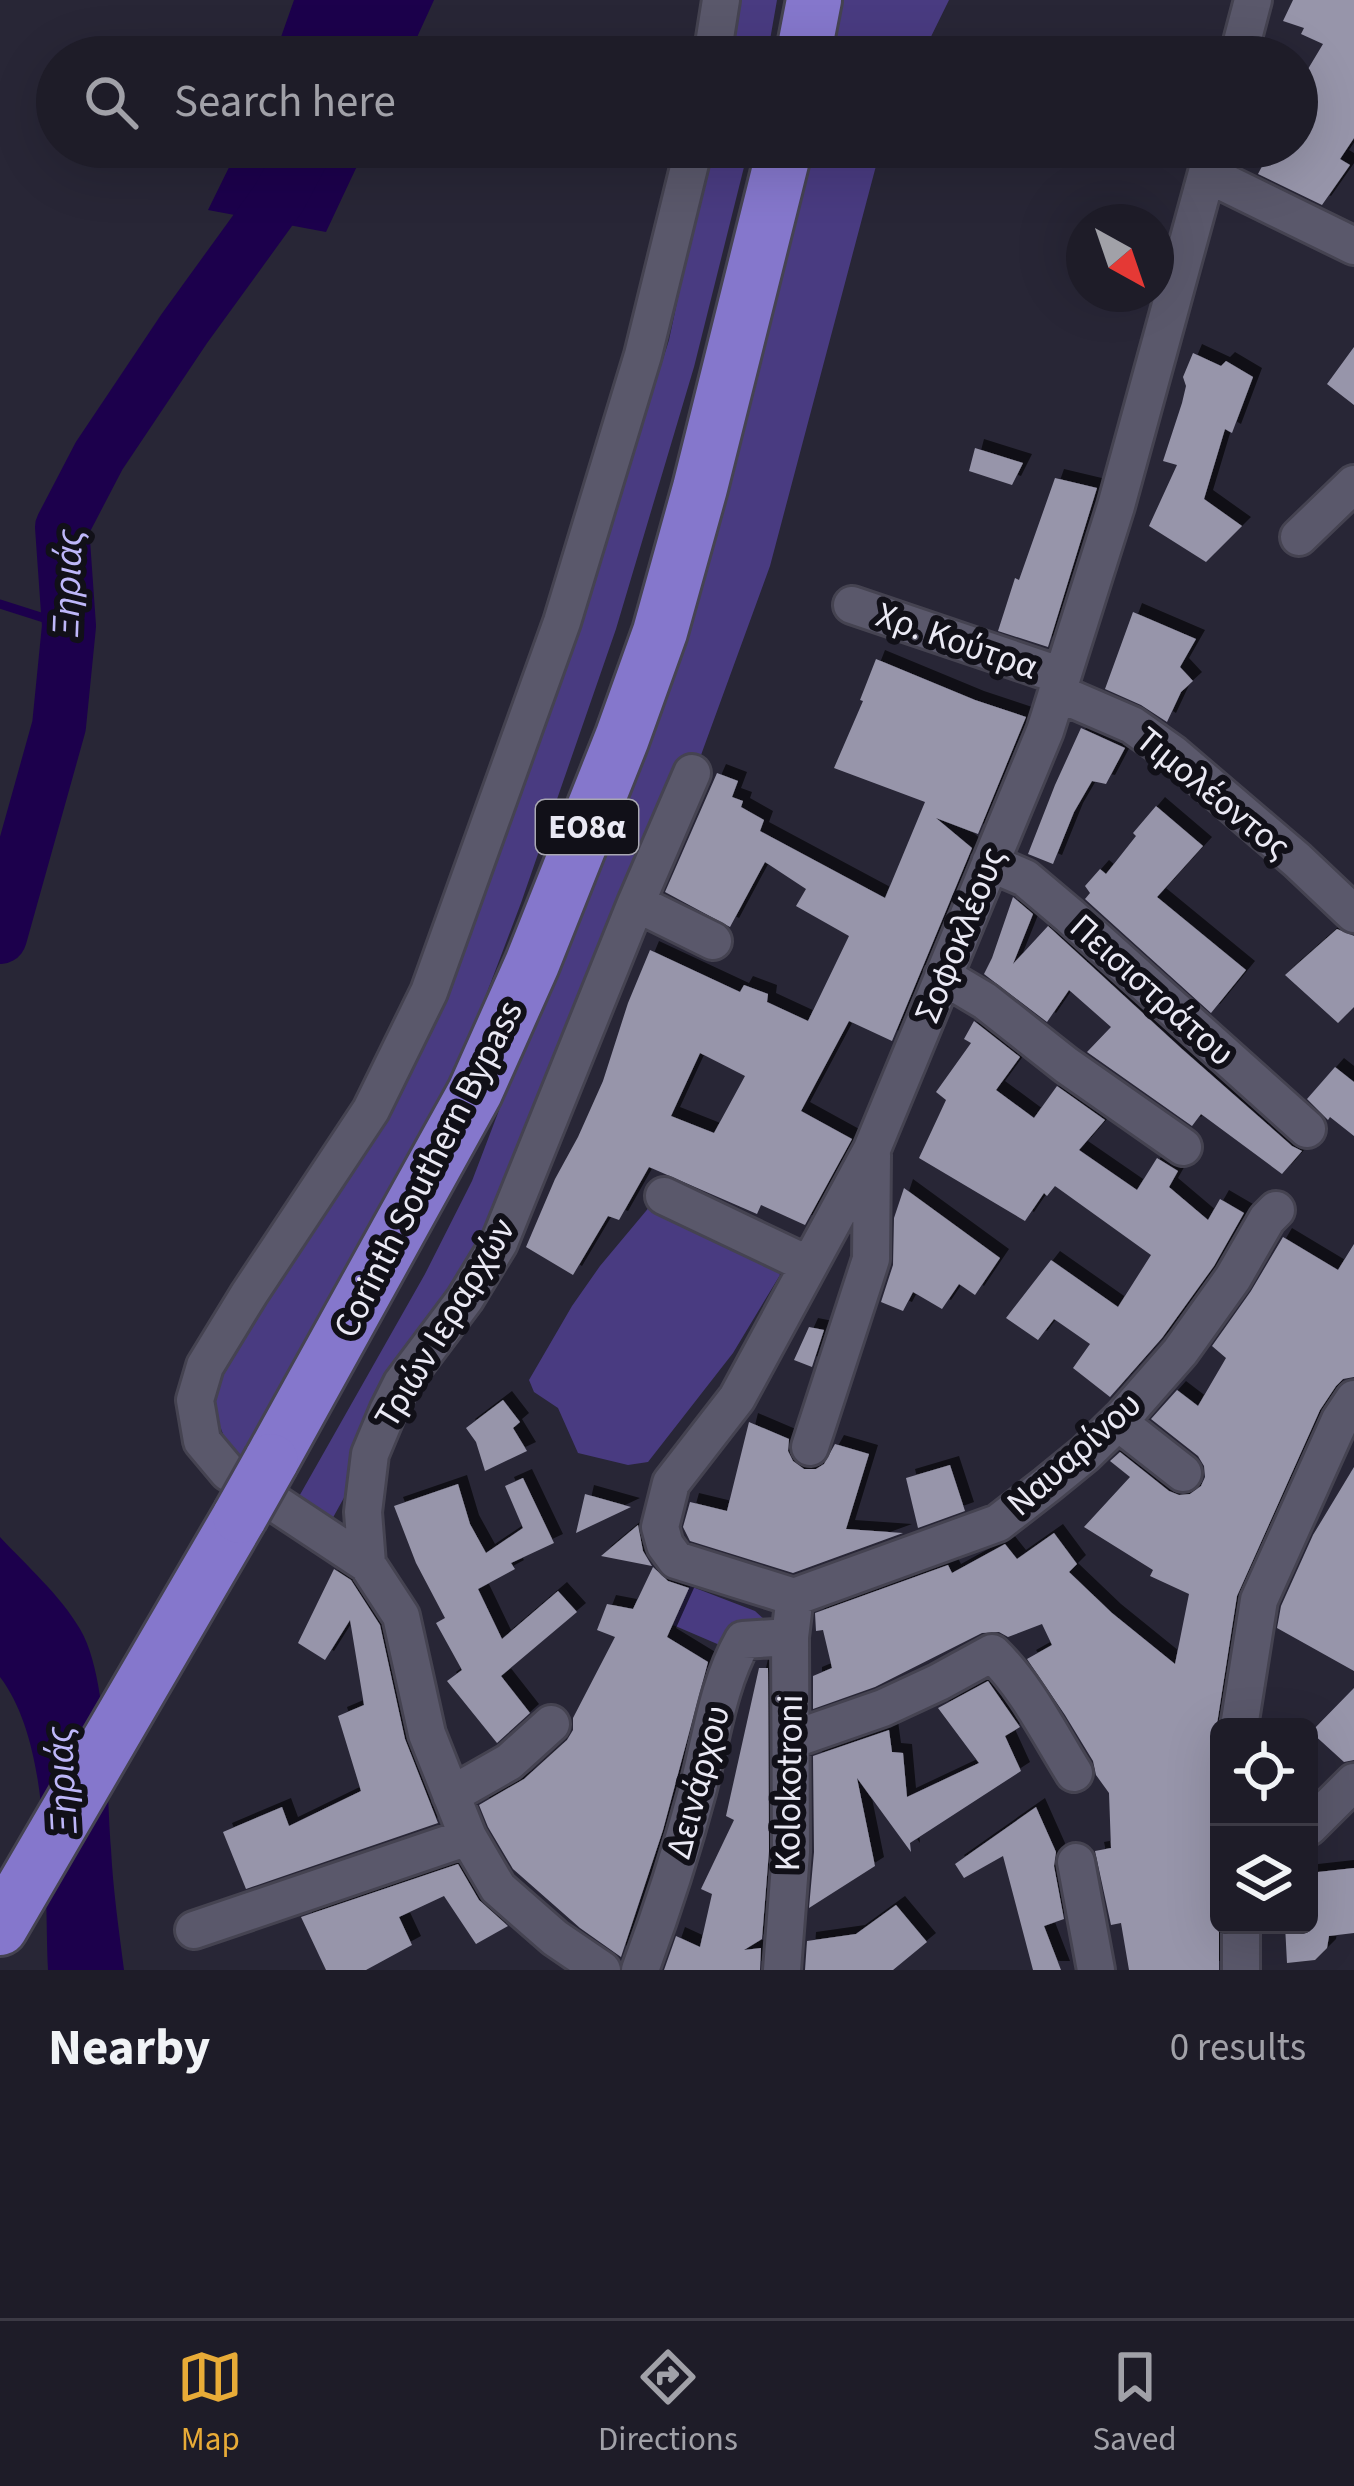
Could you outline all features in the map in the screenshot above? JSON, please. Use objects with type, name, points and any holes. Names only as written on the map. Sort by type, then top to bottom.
[{"type":"highway","points":[[807,36],[814,0]]},
{"type":"highway","name":"Corinth Southern Bypass","points":[[0,1928],[272,1461],[475,1092],[532,964],[660,632],[780,168]]},
{"type":"street","points":[[716,36],[722,0]]},
{"type":"street","points":[[1244,36],[1253,0]]},
{"type":"street","points":[[368,1564],[228,1472],[202,1441],[194,1400],[206,1366],[249,1294],[371,1110],[429,992],[562,622],[644,355],[689,168]]},
{"type":"street","name":"Σοφοκλέους","points":[[794,1597],[676,1560],[660,1527],[671,1483],[737,1398],[872,1149],[990,863],[1060,685],[1116,506],[1208,168]]},
{"type":"street","points":[[1222,168],[1354,246]]},
{"type":"street","points":[[1299,537],[1354,484]]},
{"type":"street","name":"Χρ. Κούτρα","points":[[853,605],[1060,685]]},
{"type":"street","name":"Τιμολέοντος","points":[[1060,685],[1173,754],[1354,914]]},
{"type":"street","name":"Τριών Ιεραρχών","points":[[602,1970],[555,1938],[498,1888],[468,1837],[427,1734],[401,1616],[368,1564],[363,1512],[370,1454],[402,1382],[465,1299],[499,1243],[692,773]]},
{"type":"street","name":"Πεισιστράτου","points":[[990,863],[1024,878],[1055,903],[1307,1129]]},
{"type":"street","points":[[636,903],[713,941]]},
{"type":"street","points":[[943,976],[985,1000],[1066,1065],[1183,1147]]},
{"type":"street","points":[[810,1447],[871,1259],[872,1149]]},
{"type":"street","points":[[664,1196],[809,1265]]},
{"type":"street","name":"Ναυαρίνου","points":[[794,1597],[998,1523],[1085,1454],[1180,1352],[1276,1210]]},
{"type":"street","points":[[1240,1718],[1259,1600],[1340,1420],[1354,1399]]},
{"type":"street","points":[[1118,1422],[1183,1473]]},
{"type":"street","name":"Kolokotroni","points":[[782,1970],[791,1852],[794,1597]]},
{"type":"street","name":"Δεινάρχου","points":[[640,1970],[692,1811],[728,1666],[743,1640],[790,1636]]},
{"type":"street","points":[[791,1739],[883,1708],[992,1653],[1004,1664],[1074,1773]]},
{"type":"street","points":[[451,1795],[509,1762],[551,1724]]},
{"type":"street","points":[[1310,1826],[1354,1782]]},
{"type":"street","points":[[194,1930],[468,1837]]},
{"type":"street","points":[[1076,1862],[1096,1970]]},
{"type":"street","points":[[1241,1934],[1241,1970]]},
{"type":"shaded area","points":[[735,0],[777,0],[771,36],[729,36]]},
{"type":"shaded area","points":[[838,0],[949,0],[931,36],[832,36]]},
{"type":"shaded area","points":[[706,168],[744,168],[694,367],[616,629],[521,903],[440,1116],[248,1469],[227,1444],[214,1411],[220,1380],[342,1180],[584,610],[669,340]]},
{"type":"shaded area","points":[[804,168],[875,168],[770,566],[701,755],[686,753],[500,1215],[330,1523],[297,1500],[472,1181],[583,890]]},
{"type":"shaded area","points":[[651,1205],[774,1263],[780,1275],[733,1353],[648,1462],[628,1465],[578,1453],[558,1408],[534,1392],[529,1380],[572,1306]]},
{"type":"shaded area","points":[[690,1586],[755,1611],[768,1623],[722,1646],[673,1625]]},
{"type":"water","points":[[294,0],[434,0],[418,36],[281,36]]},
{"type":"water","points":[[229,168],[356,168],[326,232],[208,210]]},
{"type":"water","points":[[0,1537],[63,1604],[89,1650],[101,1705],[124,1970],[48,1970],[37,1778],[17,1706],[0,1677]]},
{"type":"building","points":[[1293,0],[1354,0],[1354,138],[1340,159],[1350,165],[1322,205],[1258,174],[1261,168],[1318,168],[1318,52],[1323,44],[1318,36],[1305,36],[1301,34],[1304,28],[1283,21]]},
{"type":"building","points":[[1354,347],[1354,405],[1327,384]]},
{"type":"building","points":[[1193,353],[1221,366],[1226,361],[1253,377],[1232,433],[1225,429],[1204,499],[1242,526],[1206,562],[1149,526],[1177,465],[1163,461]]},
{"type":"building","points":[[975,448],[1023,463],[1012,485],[969,471]]},
{"type":"building","points":[[1055,478],[1097,488],[1048,647],[998,631]]},
{"type":"building","points":[[1133,612],[1196,639],[1180,667],[1193,681],[1181,692],[1167,722],[1105,689]]},
{"type":"building","points":[[876,659],[1026,717],[978,834],[936,818],[972,848],[892,1041],[849,1021],[801,1111],[852,1139],[805,1225],[761,1205],[757,1214],[649,1167],[619,1220],[608,1216],[573,1275],[526,1247],[603,1081],[650,950],[740,992],[744,985],[768,994],[767,1002],[808,1021],[849,936],[796,906],[806,889],[765,862],[730,927],[665,892],[717,773],[738,781],[732,797],[764,820],[760,831],[885,898],[925,802],[834,768]],"holes":[[[700,1053],[745,1076],[714,1133],[671,1116]]]},
{"type":"building","points":[[1081,728],[1125,748],[1106,784],[1092,781],[1053,864],[1028,854]]},
{"type":"building","points":[[1156,806],[1203,846],[1157,897],[1246,970],[1211,1013],[1085,899],[1090,893],[1085,886],[1100,869],[1106,874]]},
{"type":"building","points":[[1013,897],[1033,914],[1013,964],[1048,926],[1302,1151],[1282,1174],[1201,1114],[1192,1126],[1087,1052],[1111,1027],[1069,990],[1047,1022],[984,974]]},
{"type":"building","points":[[1337,929],[1354,936],[1354,1007],[1338,1023],[1285,975]]},
{"type":"building","points":[[974,1021],[1020,1057],[996,1090],[1034,1118],[1057,1086],[1105,1120],[1079,1150],[1137,1190],[1157,1158],[1178,1171],[1169,1187],[1208,1220],[1220,1199],[1244,1213],[1214,1266],[1162,1338],[1110,1397],[1073,1368],[1090,1344],[1054,1319],[1038,1340],[1006,1318],[1051,1260],[1118,1307],[1151,1255],[1055,1186],[1047,1196],[1044,1193],[1025,1221],[919,1158],[946,1100],[936,1092],[971,1043],[964,1039]]},
{"type":"building","points":[[1335,1067],[1354,1082],[1354,1136],[1307,1099]]},
{"type":"building","points":[[904,1188],[1000,1258],[975,1295],[959,1284],[942,1309],[913,1292],[903,1311],[881,1302],[893,1265],[894,1218]]},
{"type":"building","points":[[1283,1237],[1338,1270],[1354,1244],[1354,1377],[1343,1379],[1320,1410],[1237,1596],[1218,1718],[1210,1718],[1210,1934],[1219,1934],[1219,1970],[1129,1970],[1121,1923],[1111,1925],[1095,1851],[1111,1848],[1109,1793],[1027,1659],[1052,1645],[1042,1624],[1008,1637],[982,1633],[875,1687],[813,1709],[813,1676],[832,1668],[823,1630],[816,1631],[815,1613],[948,1565],[952,1573],[1005,1544],[1017,1559],[1054,1533],[1077,1564],[1069,1572],[1175,1664],[1189,1594],[1150,1576],[1153,1570],[1084,1527],[1130,1477],[1110,1461],[1120,1452],[1169,1491],[1190,1494],[1201,1486],[1204,1466],[1198,1456],[1151,1419],[1177,1390],[1198,1406],[1226,1358],[1212,1346]]},
{"type":"building","points":[[809,1327],[824,1330],[812,1367],[794,1360]]},
{"type":"building","points":[[503,1400],[520,1422],[513,1428],[527,1451],[485,1471],[466,1428]]},
{"type":"building","points":[[749,1422],[789,1439],[793,1461],[804,1469],[824,1464],[835,1444],[869,1454],[846,1529],[903,1533],[793,1573],[690,1541],[683,1527],[690,1502],[727,1511]]},
{"type":"building","points":[[950,1465],[965,1511],[918,1528],[906,1478]]},
{"type":"building","points":[[1354,1467],[1354,1671],[1277,1628],[1281,1606],[1313,1535]]},
{"type":"building","points":[[523,1478],[554,1543],[511,1563],[515,1569],[478,1589],[502,1639],[558,1591],[577,1612],[501,1676],[530,1713],[497,1743],[447,1681],[462,1670],[436,1623],[445,1618],[394,1506],[458,1484],[470,1524],[486,1553],[523,1528],[505,1486]]},
{"type":"building","points":[[585,1494],[631,1507],[576,1533]]},
{"type":"building","points":[[638,1525],[643,1551],[652,1566],[601,1556]]},
{"type":"building","points":[[653,1567],[668,1581],[689,1588],[667,1637],[708,1662],[663,1830],[621,1957],[513,1869],[479,1805],[524,1779],[567,1740],[573,1718],[615,1637],[597,1630],[607,1604],[633,1609]]},
{"type":"building","points":[[334,1569],[351,1580],[380,1625],[405,1739],[438,1823],[246,1889],[223,1832],[282,1807],[289,1826],[361,1791],[338,1716],[364,1705],[350,1620],[325,1660],[298,1643]]},
{"type":"building","points":[[759,1668],[768,1668],[769,1851],[762,1939],[744,1950],[761,1948],[760,1970],[664,1970],[676,1936],[700,1947],[712,1894],[701,1889],[734,1820],[726,1816]]},
{"type":"building","points":[[988,1681],[1020,1727],[1005,1736],[1021,1771],[910,1843],[911,1852],[857,1778],[875,1866],[809,1908],[813,1756],[889,1730],[892,1752],[903,1753],[907,1797],[979,1763],[938,1708]]},
{"type":"building","points":[[1354,1688],[1354,1760],[1344,1762],[1318,1738],[1318,1725]]},
{"type":"building","points":[[1036,1807],[1056,1852],[1054,1866],[1064,1919],[1044,1926],[1061,1970],[1033,1970],[1003,1856],[964,1878],[955,1864]]},
{"type":"building","points":[[458,1864],[479,1900],[508,1926],[476,1944],[444,1896],[399,1917],[412,1945],[366,1970],[326,1970],[301,1917]]},
{"type":"building","points":[[1354,1868],[1354,1933],[1329,1936],[1327,1948],[1315,1960],[1287,1963],[1285,1934],[1318,1934],[1318,1872]]},
{"type":"building","points":[[896,1905],[927,1942],[893,1970],[805,1970],[807,1941],[856,1934]]},
{"type":"waterway","name":"Ξηριάς","points":[[0,937],[59,726],[69,626],[62,527],[99,456],[279,198],[295,168]]},
{"type":"waterway","points":[[0,604],[69,626]]}]
